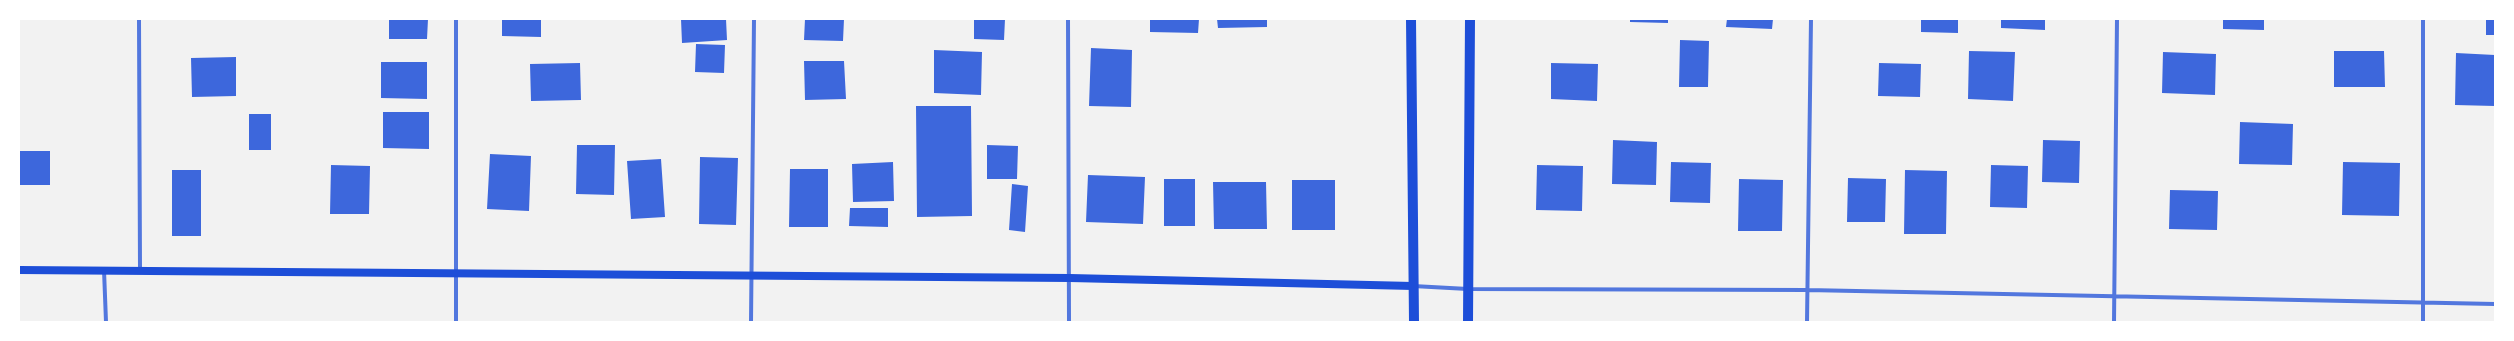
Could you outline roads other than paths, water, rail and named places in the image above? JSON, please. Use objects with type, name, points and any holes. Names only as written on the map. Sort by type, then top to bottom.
[{"type":"main road","points":[[1411,19],[1414,322]]},
{"type":"main road","points":[[1468,322],[1470,19]]},
{"type":"main road","points":[[19,270],[1070,278],[1413,286]]},
{"type":"street","points":[[139,19],[140,270]]},
{"type":"street","points":[[456,19],[456,322]]},
{"type":"street","points":[[751,322],[754,19]]},
{"type":"street","points":[[1068,19],[1069,322]]},
{"type":"street","points":[[1807,322],[1811,19]]},
{"type":"street","points":[[2114,322],[2117,19]]},
{"type":"street","points":[[2423,19],[2423,322]]},
{"type":"street","points":[[104,270],[106,322]]},
{"type":"street","points":[[1413,286],[1468,289],[1807,290],[2114,298],[2495,304]]}]
